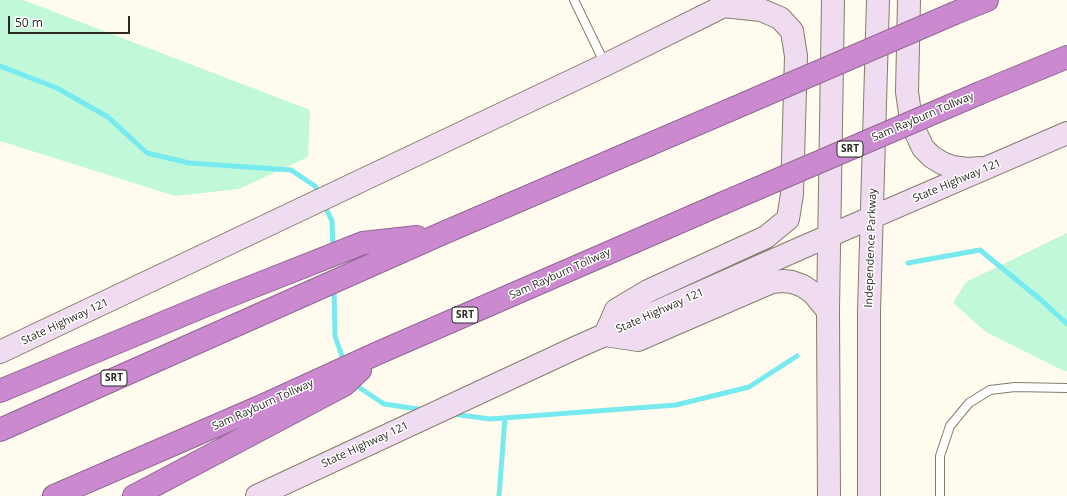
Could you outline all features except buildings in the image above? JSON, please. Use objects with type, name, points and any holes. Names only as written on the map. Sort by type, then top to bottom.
[{"type":"highway","name":"SRT","points":[[0,430],[228,327],[441,234],[987,0]]},
{"type":"highway","name":"Sam Rayburn Tollway","points":[[54,496],[344,385],[378,353],[721,204],[1067,57]]},
{"type":"highway","points":[[0,391],[216,301],[363,243],[441,234]]},
{"type":"highway","points":[[134,496],[267,415]]},
{"type":"main road","points":[[829,496],[828,311],[833,0]]},
{"type":"main road","name":"Independence Parkway","points":[[869,496],[869,312],[878,0]]},
{"type":"main road","points":[[909,0],[908,92],[910,113],[916,133],[923,148],[932,157],[942,163],[952,167],[967,169],[985,168]]},
{"type":"main road","name":"State Highway 121","points":[[0,352],[262,229],[386,168],[605,65],[730,3]]},
{"type":"main road","points":[[730,3],[761,10],[780,18],[792,31],[796,56],[792,194],[788,219],[766,237],[648,291],[616,310],[605,335],[638,340],[772,282],[792,282],[803,286],[812,293],[828,311]]},
{"type":"main road","name":"State Highway 121","points":[[257,496],[575,348],[1067,133]]},
{"type":"lane","points":[[574,0],[605,65]]},
{"type":"lane","points":[[940,496],[940,456],[950,426],[969,403],[990,390],[1015,387],[1067,388]]},
{"type":"green space","points":[[0,0],[23,0],[310,110],[308,157],[239,189],[175,196],[0,141]]},
{"type":"green space","points":[[1067,233],[1067,371],[1064,371],[986,332],[953,303],[966,282]]},
{"type":"waterway","points":[[0,66],[57,88],[108,117],[147,153],[189,163],[291,170],[315,186],[320,195]]},
{"type":"waterway","points":[[324,204],[332,221],[333,250]]},
{"type":"waterway","points":[[908,263],[980,250],[1041,300],[1067,324]]},
{"type":"waterway","points":[[334,288],[335,336],[344,362]]},
{"type":"waterway","points":[[453,414],[490,419],[676,405],[749,387],[797,356]]},
{"type":"waterway","points":[[354,384],[384,404],[425,410]]},
{"type":"waterway","points":[[499,496],[505,418]]}]
